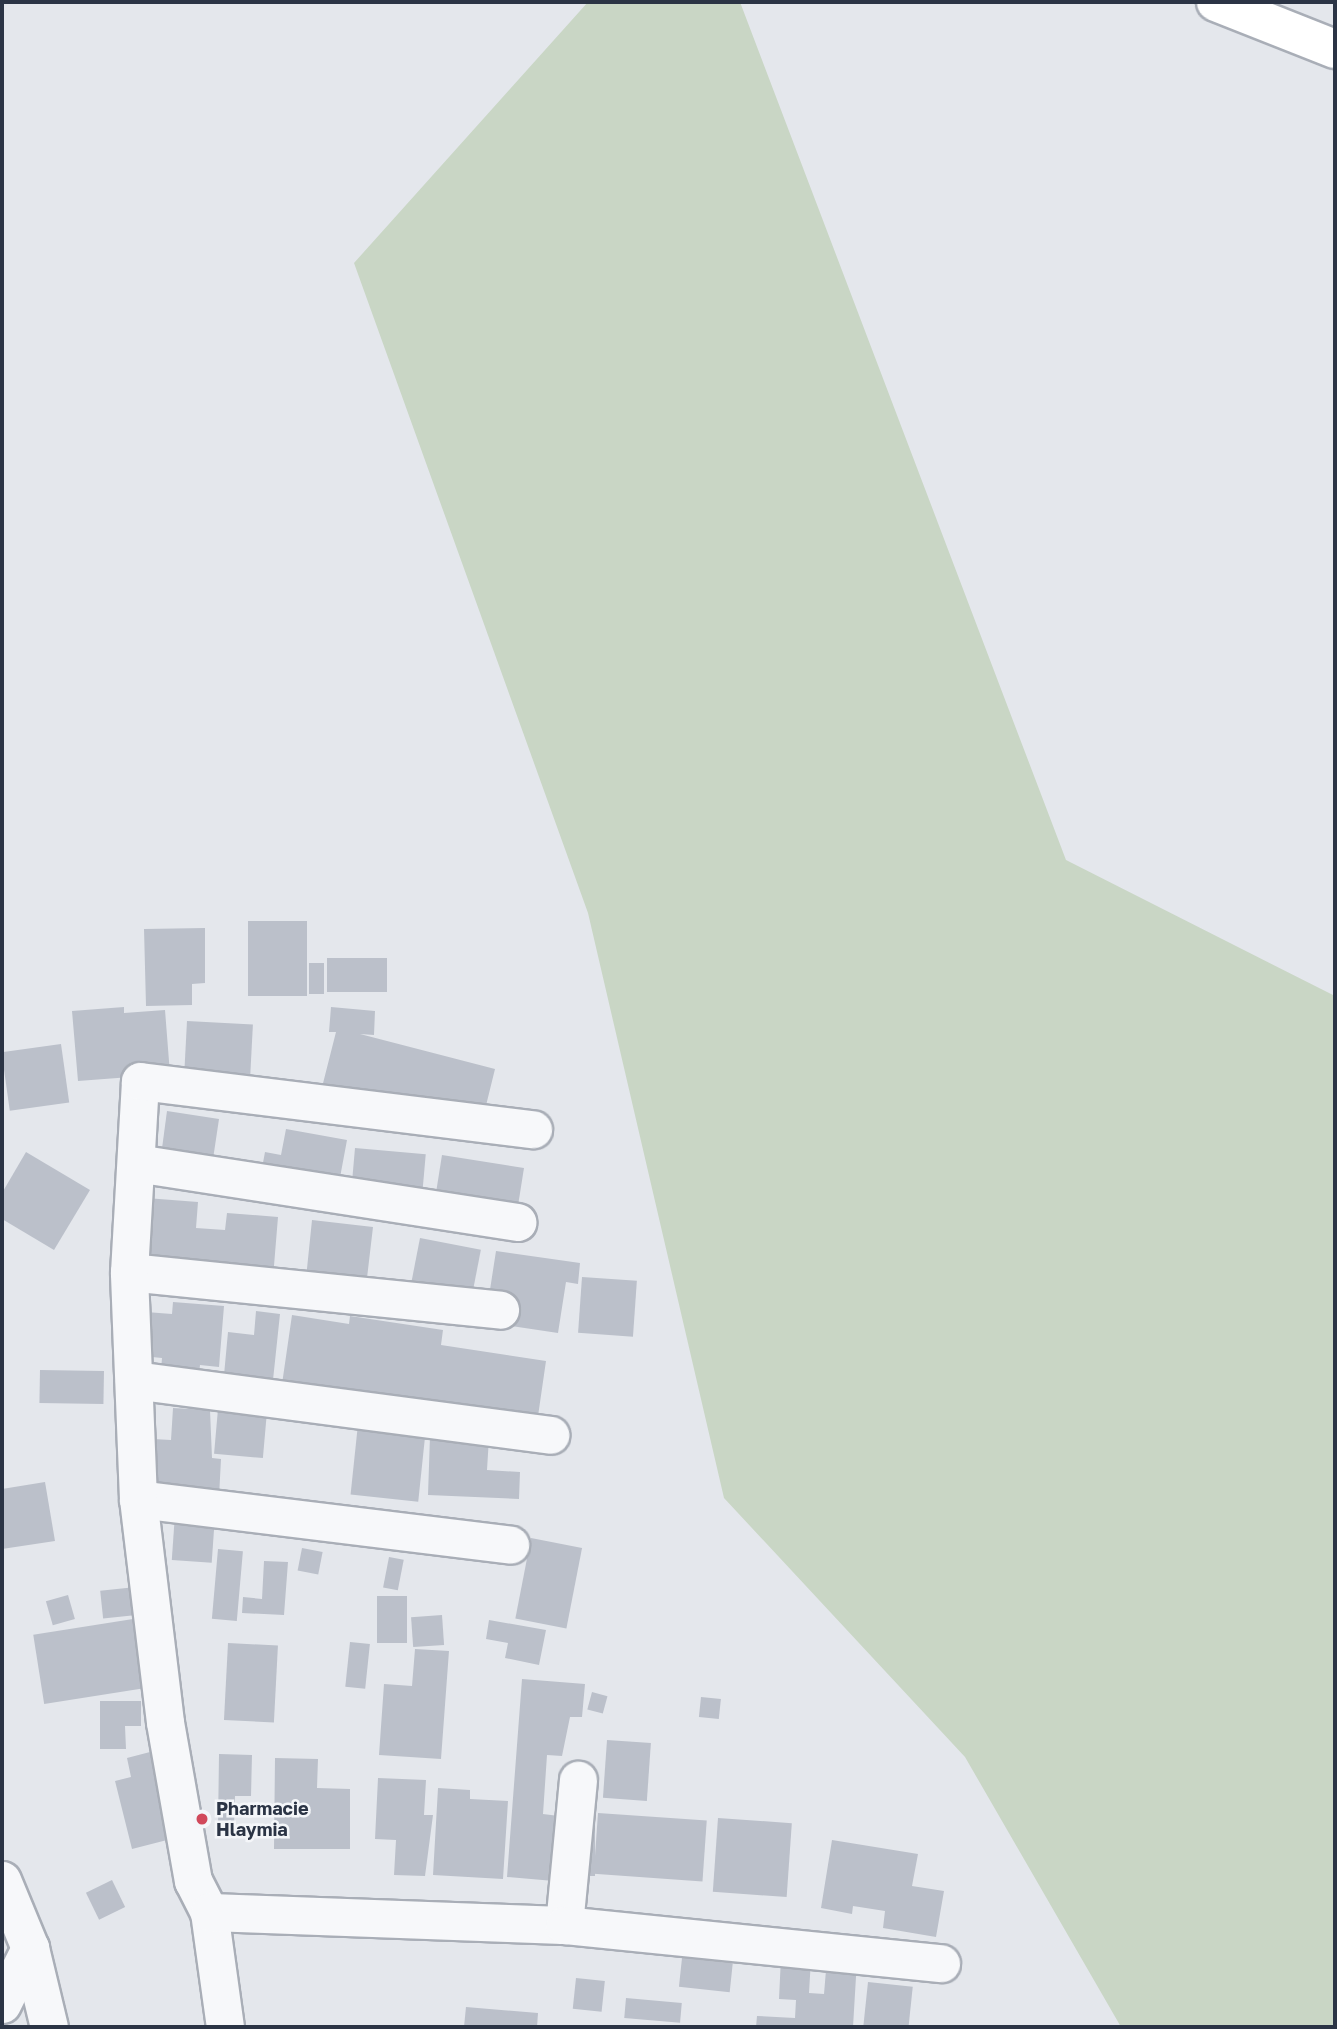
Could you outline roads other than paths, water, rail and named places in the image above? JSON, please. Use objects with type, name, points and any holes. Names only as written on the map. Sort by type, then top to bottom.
[{"type":"main road","points":[[1216,2],[1335,50]]},
{"type":"street","points":[[225,2027],[209,1912],[193,1881],[165,1721],[138,1499],[129,1272],[140,1081],[533,1129]]},
{"type":"street","points":[[136,1163],[517,1222]]},
{"type":"street","points":[[129,1272],[500,1310]]},
{"type":"street","points":[[134,1380],[550,1435]]},
{"type":"street","points":[[138,1499],[510,1545]]},
{"type":"street","points":[[564,1925],[578,1780]]},
{"type":"street","points":[[2,1880],[30,1948],[49,2027]]},
{"type":"street","points":[[209,1912],[564,1925],[941,1963]]},
{"type":"street","points":[[2,2004],[30,1948]]},
{"type":"place","name":"Pharmacie Hlaymia","points":[[202,1819]]}]
